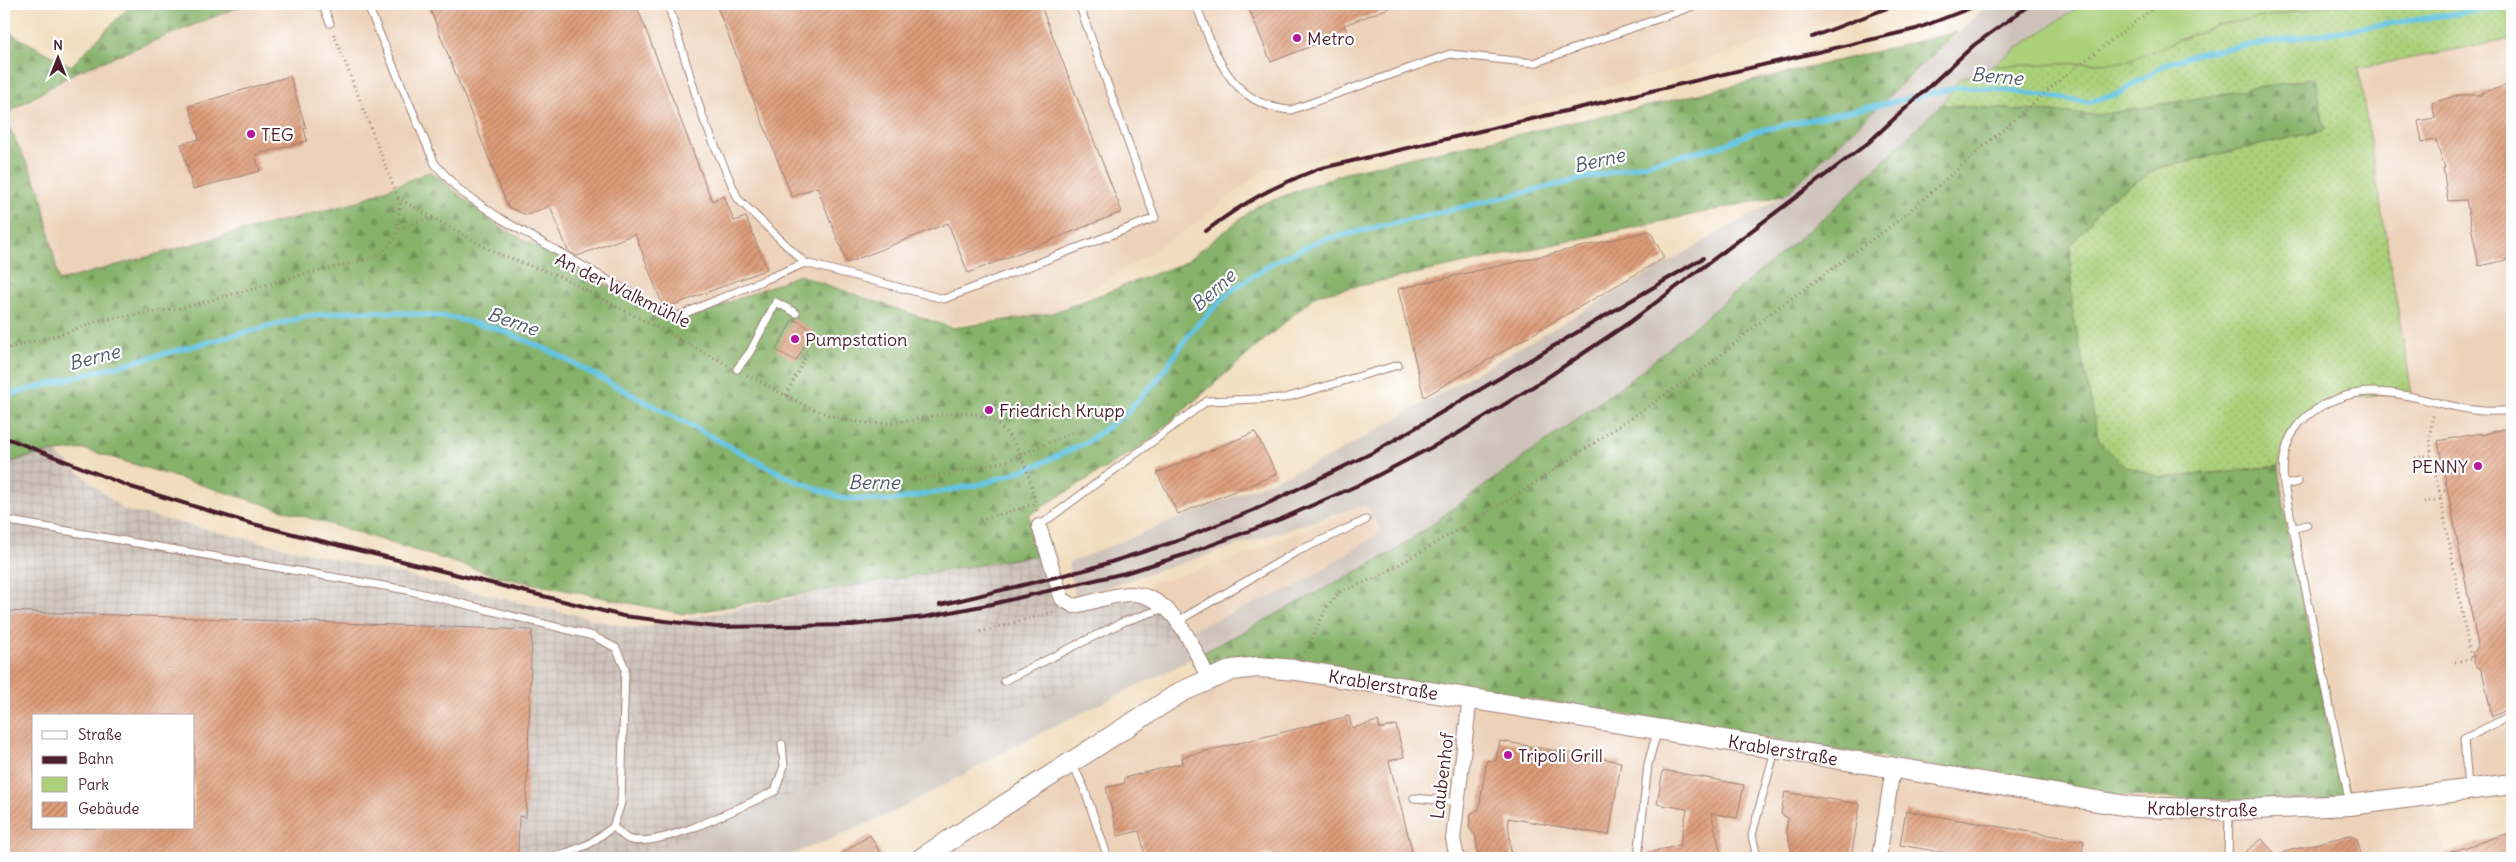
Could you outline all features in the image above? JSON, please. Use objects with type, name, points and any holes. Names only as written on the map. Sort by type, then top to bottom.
[{"type":"street","points":[[1039,526],[1062,599],[1074,606],[1128,594],[1146,595],[1166,608],[1178,621],[1208,679]]},
{"type":"street","name":"Krablerstraße","points":[[922,858],[1072,763],[1156,707],[1208,679],[1232,670],[1258,667],[1285,669],[1470,698],[2134,807],[2230,810],[2350,805],[2512,784]]},
{"type":"street","name":"Laubenhof","points":[[1457,858],[1453,839],[1470,698]]},
{"type":"street","points":[[1879,858],[1893,768]]},
{"type":"lane","points":[[322,4],[330,23]]},
{"type":"lane","points":[[367,4],[434,164],[460,191],[503,220],[661,312],[676,317],[805,262]]},
{"type":"lane","points":[[668,4],[703,118],[738,199],[805,262],[944,299],[1155,218],[1079,4]]},
{"type":"lane","points":[[1196,4],[1216,57],[1234,82],[1254,99],[1272,108],[1291,110],[1450,54],[1534,63],[1699,4]]},
{"type":"lane","points":[[737,369],[750,352],[776,302],[796,313]]},
{"type":"lane","points":[[1039,526],[1207,401],[1285,398],[1398,366]]},
{"type":"lane","points":[[2350,805],[2284,485],[2282,467],[2286,447],[2301,421],[2319,407],[2357,393],[2379,392],[2496,413],[2512,410]]},
{"type":"lane","points":[[2284,485],[2298,482]]},
{"type":"lane","points":[[4,520],[407,590],[593,636],[616,648],[625,668],[621,803],[613,826],[589,844],[554,858]]},
{"type":"lane","points":[[1178,621],[1296,552],[1366,520]]},
{"type":"lane","points":[[2292,528],[2307,525]]},
{"type":"lane","points":[[1004,681],[1123,622],[1166,608]]},
{"type":"lane","points":[[2468,790],[2464,739],[2512,715]]},
{"type":"lane","points":[[1638,858],[1648,764],[1658,729]]},
{"type":"lane","points":[[613,826],[628,839],[650,841],[727,814],[767,795],[775,791],[784,766],[782,744]]},
{"type":"lane","points":[[1757,858],[1752,835],[1776,749]]},
{"type":"lane","points":[[1072,763],[1084,788],[1108,858]]},
{"type":"lane","points":[[1414,798],[1458,802]]},
{"type":"lane","points":[[2228,858],[2230,810]]},
{"type":"path","points":[[1285,669],[1303,656],[1327,607],[1340,592],[1380,576],[1520,493],[1709,365],[1768,316],[1899,220],[2067,74],[2159,4]]},
{"type":"path","points":[[4,349],[25,345],[101,320],[182,308],[306,274],[370,259],[390,245],[398,229],[400,204],[330,23]]},
{"type":"path","name":"An der Walkmühle","points":[[398,198],[492,251],[565,279],[827,416],[865,423],[900,424],[955,413],[970,413],[983,417],[1000,428],[1013,440],[1022,454]]},
{"type":"path","points":[[398,229],[430,217]]},
{"type":"path","points":[[786,395],[808,352],[803,349]]},
{"type":"path","points":[[2437,401],[2430,434],[2431,454],[2472,659],[2455,662]]},
{"type":"path","points":[[914,481],[1007,462],[1073,432]]},
{"type":"path","points":[[1022,454],[1036,504],[1039,526]]},
{"type":"path","points":[[2415,458],[2431,454]]},
{"type":"path","points":[[2435,472],[2445,470]]},
{"type":"path","points":[[2439,491],[2448,489]]},
{"type":"path","points":[[2424,502],[2441,499]]},
{"type":"path","points":[[980,520],[1036,504]]},
{"type":"path","points":[[980,632],[1046,614]]},
{"type":"shaded area","points":[[246,4],[1878,4],[1852,15],[1652,76],[1264,170],[1190,228],[1053,313],[952,324],[799,274],[676,324],[496,223],[430,169],[351,204],[245,230],[59,282],[40,190],[4,115],[74,73]]},
{"type":"shaded area","points":[[1989,4],[2083,4],[1991,66],[1959,79],[1941,105],[1827,215],[1634,377],[1395,551],[1178,666],[1028,739],[902,808],[844,834],[781,858],[633,858],[1076,686],[1184,633],[1296,586],[1383,531],[1365,505],[1075,597],[1068,563],[1328,458],[1785,195]]},
{"type":"shaded area","points":[[2512,39],[2512,775],[2353,799],[2285,466],[2288,447],[2303,422],[2321,410],[2359,395],[2412,394],[2358,67]]},
{"type":"shaded area","points":[[4,410],[124,510],[635,629],[848,587],[1039,555],[1055,601],[1072,611],[1126,599],[1143,599],[1159,607],[1184,633],[1076,686],[633,858],[4,858]]},
{"type":"shaded area","points":[[1365,505],[1384,531],[1296,586],[1190,631],[1185,618],[1166,600],[1147,590],[1153,580],[1168,580],[1252,552]]},
{"type":"shaded area","points":[[1258,670],[2082,805],[2431,797],[2446,858],[926,858],[1183,693]]},
{"type":"green space","points":[[132,4],[246,4],[74,73],[4,115],[4,30],[71,66]]},
{"type":"green space","points":[[2083,4],[2339,4],[2217,25],[2124,62],[1991,66]]},
{"type":"green space","points":[[2339,4],[2512,4],[2512,39],[2358,68],[2412,394],[2336,397],[2318,404],[2298,421],[2283,445],[2279,466],[2162,478],[2123,465],[2099,442],[2072,309],[2070,247],[2106,201],[2158,168],[2325,130],[2315,79],[2099,115],[1941,105],[1959,79],[1991,66],[2124,62],[2217,25]]},
{"type":"green space","points":[[1957,32],[1785,195],[1316,295],[1146,443],[1029,515],[1039,555],[684,614],[505,578],[84,449],[39,454],[4,464],[4,117],[40,190],[59,281],[245,230],[351,204],[431,171],[495,224],[676,323],[799,275],[953,328],[1052,313],[1184,263],[1257,206],[1350,171],[1648,106]]},
{"type":"green space","points":[[2315,78],[2325,130],[2158,168],[2106,201],[2070,247],[2072,309],[2099,441],[2123,465],[2162,478],[2279,466],[2287,531],[2336,762],[2353,799],[2187,799],[2087,792],[1478,690],[1211,671],[1203,653],[1395,551],[1634,377],[1827,215],[1941,105],[2099,115]]},
{"type":"building","points":[[428,4],[636,4],[712,201],[724,196],[734,221],[746,217],[767,269],[664,309],[635,234],[577,256],[568,251],[550,206],[526,215],[508,207]]},
{"type":"building","points":[[716,4],[1040,4],[1122,212],[968,273],[948,223],[847,263],[817,187],[792,197]]},
{"type":"building","name":"Metro","points":[[1247,4],[1397,5],[1344,25],[1347,32],[1271,62]]},
{"type":"building","name":"TEG","points":[[290,76],[306,128],[304,128],[307,141],[255,155],[260,171],[193,189],[181,144],[199,139],[189,106]]},
{"type":"building","points":[[2512,84],[2512,259],[2479,266],[2466,200],[2448,201],[2443,168],[2445,168],[2436,140],[2422,142],[2418,121],[2435,118],[2432,103],[2458,95],[2482,95],[2481,93]]},
{"type":"building","points":[[1650,231],[1664,258],[1424,397],[1398,289]]},
{"type":"building","name":"Pumpstation","points":[[793,319],[813,330],[796,361],[776,350]]},
{"type":"building","points":[[2512,427],[2512,707],[2492,717],[2482,670],[2475,665],[2472,653],[2478,645],[2438,441],[2481,433],[2481,435]]},
{"type":"building","points":[[1255,432],[1277,474],[1178,514],[1157,473]]},
{"type":"building","points":[[4,611],[532,630],[526,817],[519,816],[518,856],[4,858]]},
{"type":"building","points":[[1349,716],[1352,728],[1378,721],[1380,729],[1396,725],[1404,757],[1389,761],[1414,858],[1274,858],[1272,853],[1252,858],[1146,858],[1139,831],[1118,836],[1106,788],[1125,783],[1124,778],[1183,763],[1182,757]]},
{"type":"building","points":[[1500,741],[1621,762],[1609,835],[1508,818],[1511,858],[1478,858],[1476,837],[1469,827],[1471,814],[1479,809],[1487,760],[1496,761]]},
{"type":"building","points":[[1663,770],[1744,785],[1737,818],[1711,813],[1722,858],[1649,858],[1648,853],[1680,845],[1687,809],[1657,804]]},
{"type":"building","points":[[1785,792],[1860,804],[1851,858],[1794,858],[1786,830],[1788,819],[1781,814]]},
{"type":"building","points":[[1906,811],[2084,841],[2081,858],[1976,858],[1900,845]]},
{"type":"building","points":[[2512,832],[2512,858],[2442,858],[2442,855]]},
{"type":"building","points":[[870,835],[883,858],[834,858]]},
{"type":"building","points":[[2350,835],[2357,839],[2362,858],[2280,858],[2280,853]]},
{"type":"building","points":[[2262,839],[2278,858],[2238,858]]},
{"type":"waterway","name":"Berne","points":[[4,396],[304,317],[353,311],[404,313],[454,318],[501,330],[552,352],[791,479],[842,498],[889,501],[982,484],[1035,466],[1087,442],[1126,413],[1158,379],[1191,332],[1228,293],[1272,263],[1319,241],[1721,146],[1753,132],[1961,87],[1996,89],[2089,102],[2118,94],[2168,63],[2204,52],[2512,5]]},
{"type":"railway","points":[[1812,37],[1898,4]]},
{"type":"railway","points":[[1206,231],[1234,211],[1260,196],[1318,169],[1916,29],[1981,4]]},
{"type":"railway","points":[[4,437],[131,487],[249,523],[623,616],[716,627],[852,625],[925,617],[992,604],[1125,573],[1187,554],[1281,519],[1363,483],[1457,434],[1542,381],[1630,322],[1868,143],[1974,45],[2031,4]]},
{"type":"railway","points":[[940,605],[1089,569],[1177,541],[1254,510],[1376,451],[1703,258]]},
{"type":"place","name":"Metro","points":[[1297,38]]},
{"type":"place","name":"TEG","points":[[251,134]]},
{"type":"place","name":"Pumpstation","points":[[795,339]]},
{"type":"place","name":"Friedrich Krupp","points":[[989,410]]},
{"type":"place","name":"PENNY","points":[[2478,466]]},
{"type":"place","name":"Tripoli Grill","points":[[1508,755]]}]
